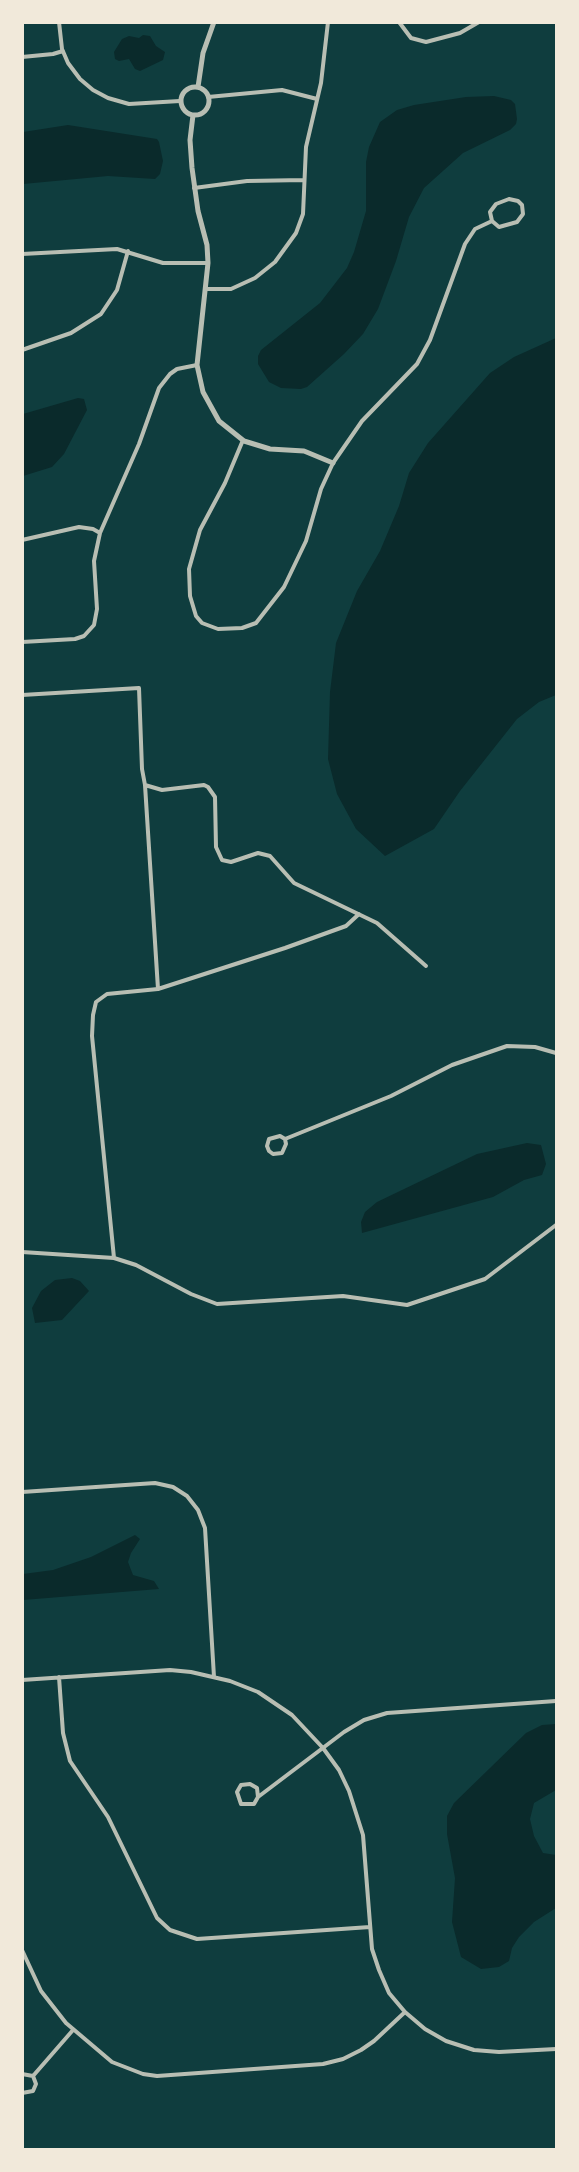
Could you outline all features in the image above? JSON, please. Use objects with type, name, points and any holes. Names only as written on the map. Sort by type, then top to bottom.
[{"type":"street","points":[[59,22],[63,51],[68,63],[80,79],[94,90],[108,98],[129,104],[180,102]]},
{"type":"street","points":[[198,87],[203,53],[214,22]]},
{"type":"street","points":[[207,290],[220,290],[243,285],[266,271],[286,250],[296,233],[303,214],[308,132],[317,99],[328,22]]},
{"type":"street","points":[[399,22],[411,38],[426,42],[460,33],[479,22]]},
{"type":"street","points":[[22,57],[53,54],[63,51]]},
{"type":"street","points":[[198,87],[204,90],[208,97],[206,110],[194,115],[183,109],[180,102],[185,90],[198,87]]},
{"type":"street","points":[[208,97],[270,90],[289,92],[317,99]]},
{"type":"street","points":[[194,115],[190,140],[194,188],[207,245],[208,263],[207,290],[197,366],[203,392],[219,421],[243,440],[270,450],[304,451],[333,463]]},
{"type":"street","points":[[194,188],[247,181],[304,180]]},
{"type":"street","points":[[509,199],[518,201],[522,205],[523,214],[517,222],[504,227],[495,225],[492,221],[490,212],[496,204],[509,199]]},
{"type":"street","points":[[243,440],[225,483],[200,530],[191,556],[189,583],[192,607],[202,623],[210,628],[249,626],[262,617],[274,602],[296,565],[321,489],[333,463],[362,421],[417,364],[430,340],[464,244],[475,229],[492,221]]},
{"type":"street","points":[[22,254],[106,248],[128,251],[163,262],[208,263]]},
{"type":"street","points":[[22,350],[72,333],[101,314],[114,295],[128,251]]},
{"type":"street","points":[[22,642],[75,639],[84,636],[94,626],[97,609],[94,561],[100,533],[140,444],[160,388],[170,374],[177,369],[197,366]]},
{"type":"street","points":[[22,540],[80,527],[93,529],[100,533]]},
{"type":"street","points":[[22,695],[139,688],[142,777],[145,785],[158,989]]},
{"type":"street","points":[[145,785],[162,790],[208,786],[215,797],[216,847],[222,860],[231,862],[262,853],[270,856],[284,874],[300,887],[377,923],[426,966]]},
{"type":"street","points":[[114,1258],[92,1036],[96,1002],[107,994],[158,989],[338,930],[352,923],[359,914]]},
{"type":"street","points":[[285,1139],[391,1096],[452,1065],[507,1046],[535,1047],[556,1053]]},
{"type":"street","points":[[280,1136],[285,1139],[286,1144],[282,1153],[273,1154],[269,1151],[267,1146],[269,1139],[280,1136]]},
{"type":"street","points":[[22,1252],[114,1258],[136,1265],[191,1294],[218,1304],[344,1296],[407,1305],[485,1279],[556,1225]]},
{"type":"street","points":[[22,1492],[155,1483],[173,1487],[186,1496],[198,1510],[205,1528],[214,1677]]},
{"type":"street","points":[[22,1680],[170,1670],[214,1677],[258,1692],[292,1715],[323,1748],[339,1770],[349,1791],[363,1835],[372,1949],[378,1970],[389,1993],[405,2012],[425,2029],[446,2042],[474,2050],[499,2052],[556,2049]]},
{"type":"street","points":[[59,1677],[63,1733],[70,1761],[108,1817],[157,1918],[170,1930],[197,1939],[370,1927]]},
{"type":"street","points":[[258,1797],[257,1788],[250,1784],[241,1785],[237,1792],[238,1800],[245,1805],[254,1804],[258,1797],[364,1720],[387,1713],[556,1702]]},
{"type":"street","points":[[22,1950],[41,1991],[52,2008],[73,2030],[112,2062],[128,2070],[157,2076],[323,2064],[343,2059],[374,2041],[405,2012]]},
{"type":"street","points":[[22,2093],[29,2093],[35,2088],[34,2076],[73,2030]]},
{"type":"street","points":[[22,2074],[34,2076]]},
{"type":"water","points":[[143,35],[150,36],[156,46],[165,52],[163,60],[140,71],[135,69],[129,59],[119,61],[115,59],[114,52],[122,39],[129,36],[139,38]]},
{"type":"water","points":[[494,96],[511,100],[515,104],[516,124],[510,130],[463,153],[424,188],[409,217],[396,261],[378,309],[363,334],[307,387],[301,389],[281,388],[269,382],[258,364],[258,356],[261,350],[320,303],[347,268],[354,252],[366,211],[366,162],[369,147],[380,122],[397,110],[414,105],[466,97]]},
{"type":"water","points":[[68,125],[157,139],[163,161],[160,174],[155,179],[108,176],[23,184],[23,132]]},
{"type":"water","points":[[556,338],[556,695],[539,702],[517,719],[460,791],[434,829],[385,856],[356,829],[337,794],[328,759],[330,692],[336,643],[357,591],[380,551],[399,506],[409,473],[428,443],[490,373],[514,357]]},
{"type":"water","points":[[78,398],[84,399],[87,410],[64,454],[52,467],[23,476],[23,414]]},
{"type":"water","points":[[527,1143],[541,1145],[546,1164],[542,1175],[524,1180],[493,1197],[362,1233],[361,1222],[365,1212],[377,1202],[477,1154]]},
{"type":"water","points":[[72,1278],[80,1281],[89,1291],[62,1320],[35,1323],[32,1308],[41,1291],[55,1280]]},
{"type":"water","points":[[135,1535],[140,1539],[131,1553],[128,1562],[133,1575],[154,1581],[159,1589],[23,1600],[23,1574],[53,1570],[91,1557]]},
{"type":"water","points":[[556,1724],[556,1790],[534,1803],[530,1819],[534,1836],[543,1853],[556,1855],[556,1908],[534,1922],[519,1937],[512,1948],[509,1961],[499,1967],[481,1969],[461,1957],[452,1922],[455,1878],[447,1834],[447,1816],[454,1803],[526,1733],[542,1725]]}]
